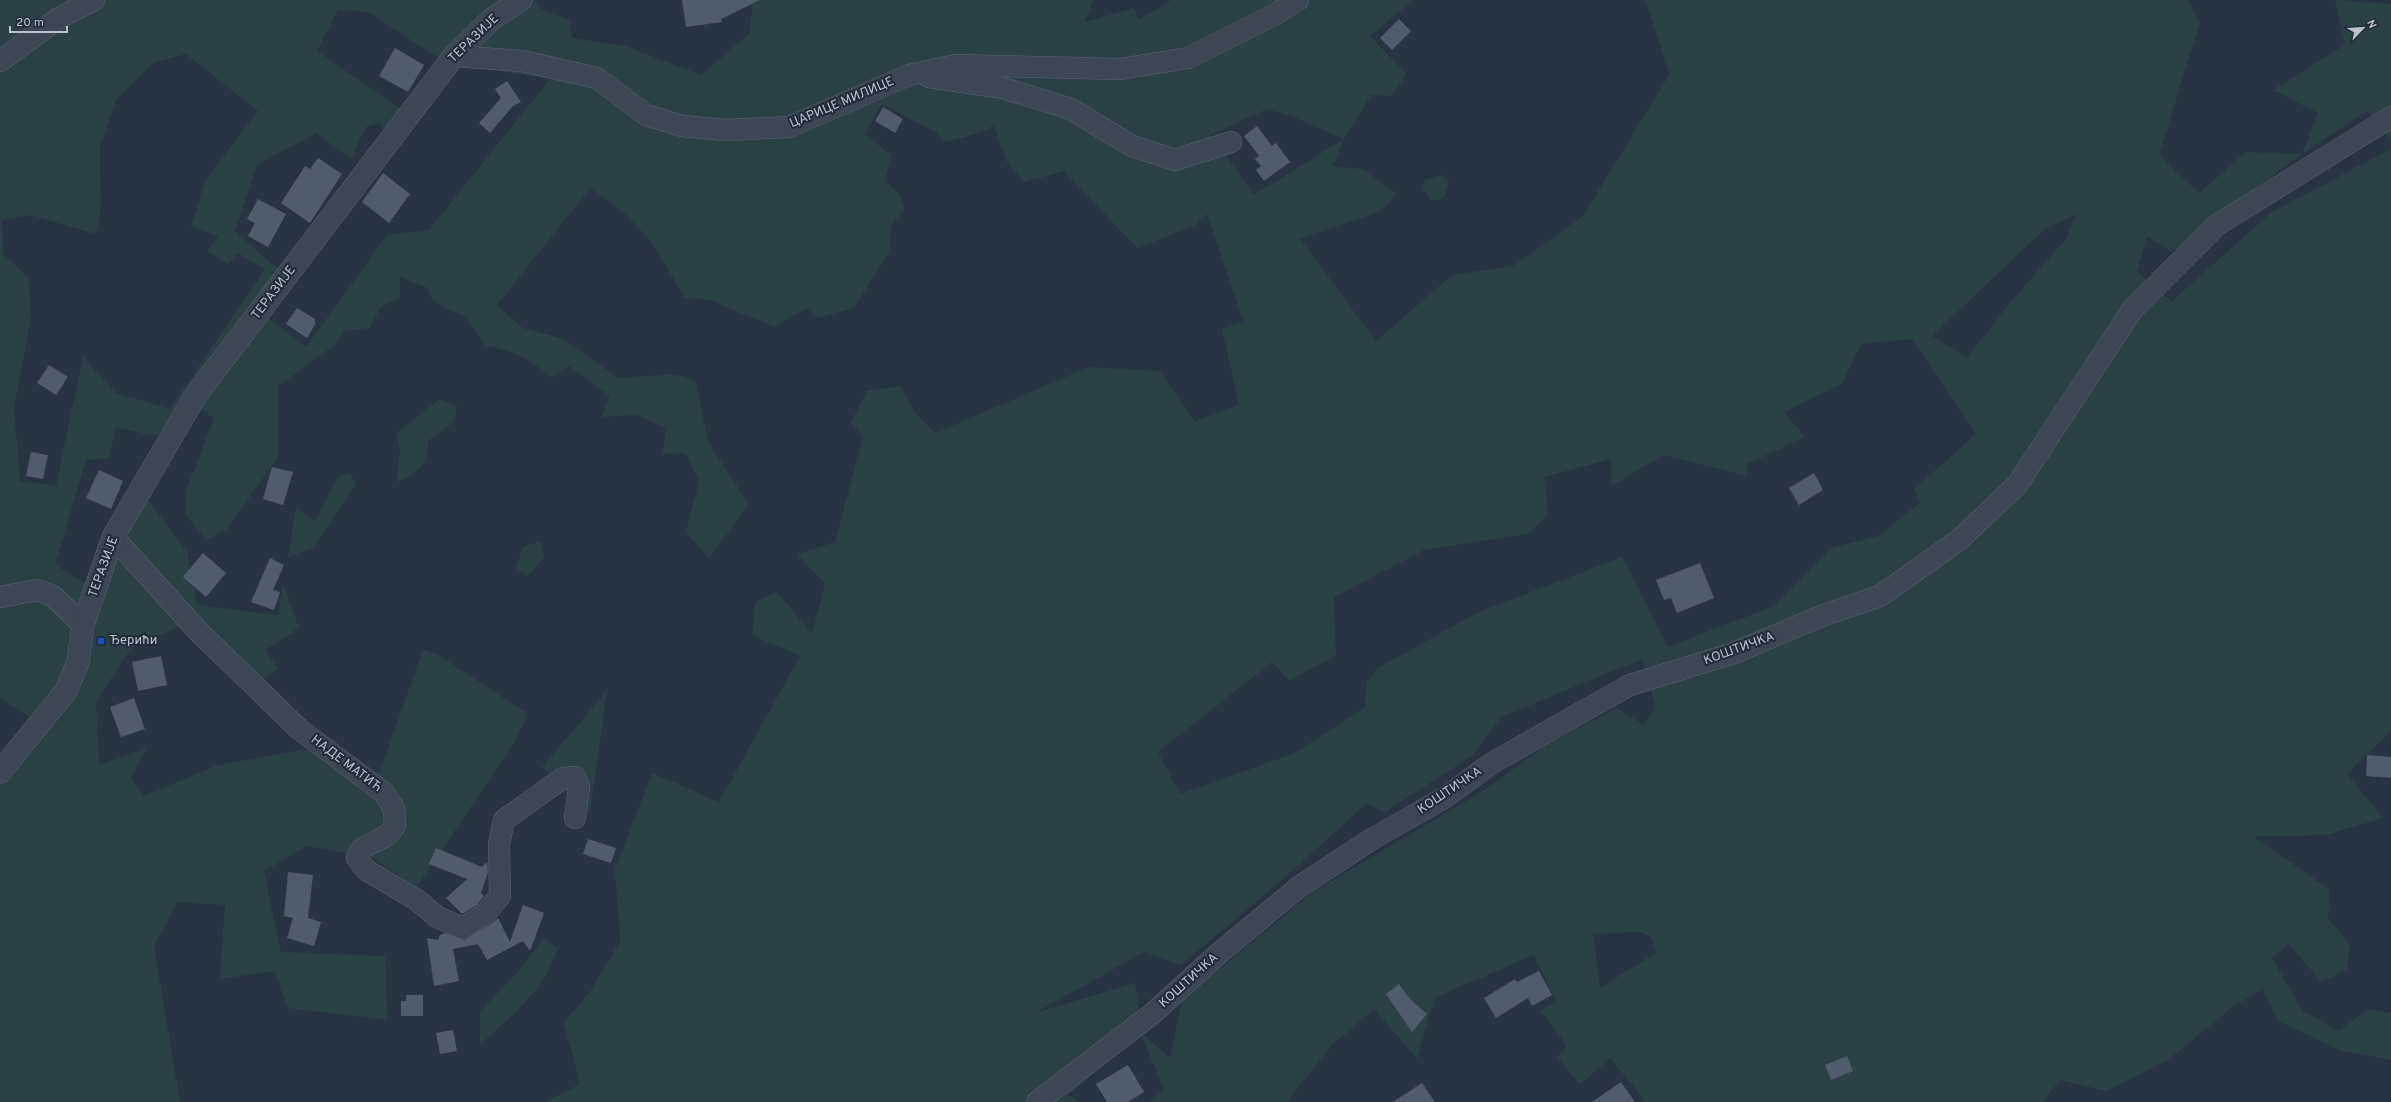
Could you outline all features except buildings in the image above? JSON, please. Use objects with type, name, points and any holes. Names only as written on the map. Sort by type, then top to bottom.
[{"type":"street","points":[[0,61],[59,18],[94,0]]},
{"type":"street","name":"ТЕРАЗИЈЕ","points":[[0,772],[66,691],[78,662],[83,625],[113,537],[196,395],[454,56],[492,19],[521,0]]},
{"type":"street","name":"ЦАРИЦЕ МИЛИЦЕ","points":[[454,56],[522,61],[597,78],[646,115],[682,126],[725,130],[789,127],[909,75],[956,65],[1120,69],[1188,58],[1274,15],[1298,0]]},
{"type":"street","name":"ЦАРИЦЕ МИЛИЦЕ","points":[[909,75],[1003,88],[1071,109],[1132,146],[1175,160],[1231,142]]},
{"type":"street","name":"КОШТИЧКА","points":[[1036,1102],[1152,1014],[1217,955],[1299,887],[1372,839],[1446,797],[1492,763],[1630,685],[1734,653],[1824,615],[1880,596],[1959,540],[2018,485],[2132,310],[2216,225],[2391,117]]},
{"type":"street","name":"НАДЕ МАТИЋ","points":[[113,537],[199,632],[300,729],[383,792],[394,808],[395,826],[384,837],[367,844],[360,850],[357,858],[366,870],[417,900],[437,917],[463,928],[485,914],[500,896],[500,844],[504,820],[563,778],[576,777],[579,787],[575,818]]},
{"type":"street","points":[[0,598],[38,590],[53,596],[83,625]]},
{"type":"green space","points":[[0,0],[534,0],[541,9],[569,20],[572,38],[625,46],[701,75],[750,33],[753,0],[1093,0],[1085,22],[1134,8],[1139,20],[1171,0],[1413,0],[1370,36],[1407,74],[1392,96],[1371,95],[1344,139],[1333,166],[1362,169],[1397,194],[1381,211],[1300,239],[1376,341],[1452,275],[1515,265],[1583,216],[1669,75],[1646,0],[2187,0],[2200,22],[2159,155],[2199,193],[2246,152],[2302,154],[2172,252],[2147,236],[2137,272],[2172,301],[2273,211],[2391,149],[2391,731],[2347,774],[2383,818],[2326,835],[2254,837],[2330,890],[2328,918],[2350,945],[2347,969],[2322,982],[2288,944],[2272,958],[2302,1010],[2339,1031],[2368,1009],[2391,1013],[2391,1060],[2339,1050],[2278,1021],[2263,989],[2235,1005],[2169,1059],[2106,1091],[2060,1080],[2043,1102],[1646,1102],[1610,1058],[1580,1085],[1557,1057],[1567,1046],[1541,1011],[1556,1001],[1534,955],[1434,998],[1417,1059],[1374,1009],[1332,1045],[1287,1102],[1149,1102],[1164,1090],[1141,1034],[1068,1095],[1080,1102],[546,1102],[580,1084],[564,1022],[590,992],[620,941],[615,869],[652,773],[719,802],[800,656],[752,635],[755,602],[777,592],[812,634],[825,584],[797,554],[835,542],[863,436],[851,422],[867,391],[901,386],[915,413],[935,433],[1089,367],[1159,371],[1195,421],[1239,405],[1222,329],[1244,322],[1207,214],[1195,225],[1137,248],[1064,171],[1024,182],[1007,162],[994,125],[982,132],[946,142],[937,133],[882,104],[865,134],[891,155],[885,181],[900,194],[905,209],[891,225],[889,252],[854,308],[817,318],[807,308],[774,327],[710,300],[685,298],[650,240],[625,214],[590,188],[497,305],[523,328],[564,339],[618,378],[675,374],[696,381],[708,442],[749,504],[709,559],[686,532],[699,481],[686,454],[663,453],[666,427],[636,415],[601,417],[610,396],[569,366],[552,378],[529,360],[506,351],[486,346],[466,317],[448,310],[431,298],[428,288],[400,277],[400,298],[381,307],[369,328],[345,331],[336,344],[278,386],[278,457],[227,529],[206,540],[185,514],[186,491],[214,419],[202,409],[155,436],[116,427],[109,458],[86,460],[55,565],[87,584],[148,499],[187,552],[197,605],[278,615],[283,583],[299,628],[265,650],[278,669],[260,683],[194,619],[130,649],[96,702],[99,765],[147,748],[131,777],[143,796],[218,765],[308,749],[329,766],[380,772],[423,649],[438,655],[528,714],[513,744],[417,887],[371,857],[307,846],[264,871],[281,952],[385,956],[387,1020],[287,1008],[275,971],[220,979],[225,905],[178,902],[154,946],[180,1102],[0,1102],[0,758],[29,717],[0,698]],"holes":[[[338,10],[368,12],[445,62],[550,79],[429,230],[387,235],[306,347],[266,316],[292,282],[235,231],[257,165],[316,133],[351,159],[366,127],[379,123],[385,131],[402,110],[317,51]],[[186,54],[258,111],[205,180],[191,227],[219,236],[207,251],[228,264],[238,253],[265,269],[170,409],[116,393],[83,357],[56,486],[20,481],[14,408],[31,318],[29,278],[3,254],[2,220],[31,215],[95,234],[101,210],[100,148],[116,100],[153,63]],[[1267,109],[1291,116],[1344,139],[1254,195],[1211,135]],[[2077,214],[2065,240],[2007,306],[1967,358],[1932,336],[2046,228]],[[1912,339],[1976,434],[1914,489],[1920,503],[1878,536],[1831,548],[1774,606],[1668,647],[1622,557],[1477,613],[1376,669],[1367,682],[1365,707],[1295,753],[1180,794],[1158,752],[1272,662],[1289,681],[1336,655],[1334,597],[1424,550],[1527,534],[1548,516],[1544,477],[1611,459],[1611,486],[1664,455],[1747,476],[1747,464],[1805,437],[1784,412],[1842,384],[1861,344]],[[1642,659],[1656,708],[1644,725],[1616,708],[1545,746],[1486,789],[1313,892],[1182,1000],[1170,1058],[1141,1033],[1135,983],[1035,1013],[1144,952],[1181,965],[1288,875],[1367,803],[1385,812],[1473,755],[1501,717]],[[1641,932],[1651,937],[1657,952],[1600,988],[1593,934]]]},
{"type":"green space","points":[[2335,0],[2391,4],[2391,139],[2367,111],[2302,154],[2318,113],[2273,90],[2345,45]]},
{"type":"green space","points":[[1441,175],[1449,181],[1444,198],[1431,201],[1423,190],[1424,180]]},
{"type":"green space","points":[[440,399],[457,406],[454,422],[428,441],[424,462],[416,472],[397,482],[400,450],[396,433]]},
{"type":"green space","points":[[350,473],[356,484],[314,547],[288,557],[296,508],[315,521],[338,477]]},
{"type":"green space","points":[[540,541],[544,557],[528,576],[516,568],[523,547]]},
{"type":"green space","points":[[607,691],[590,812],[542,767]]},
{"type":"green space","points":[[544,938],[558,949],[545,977],[518,1010],[480,1045],[480,1011],[515,975]]},
{"type":"place","name":"Ђерићи","points":[[101,641]]}]
